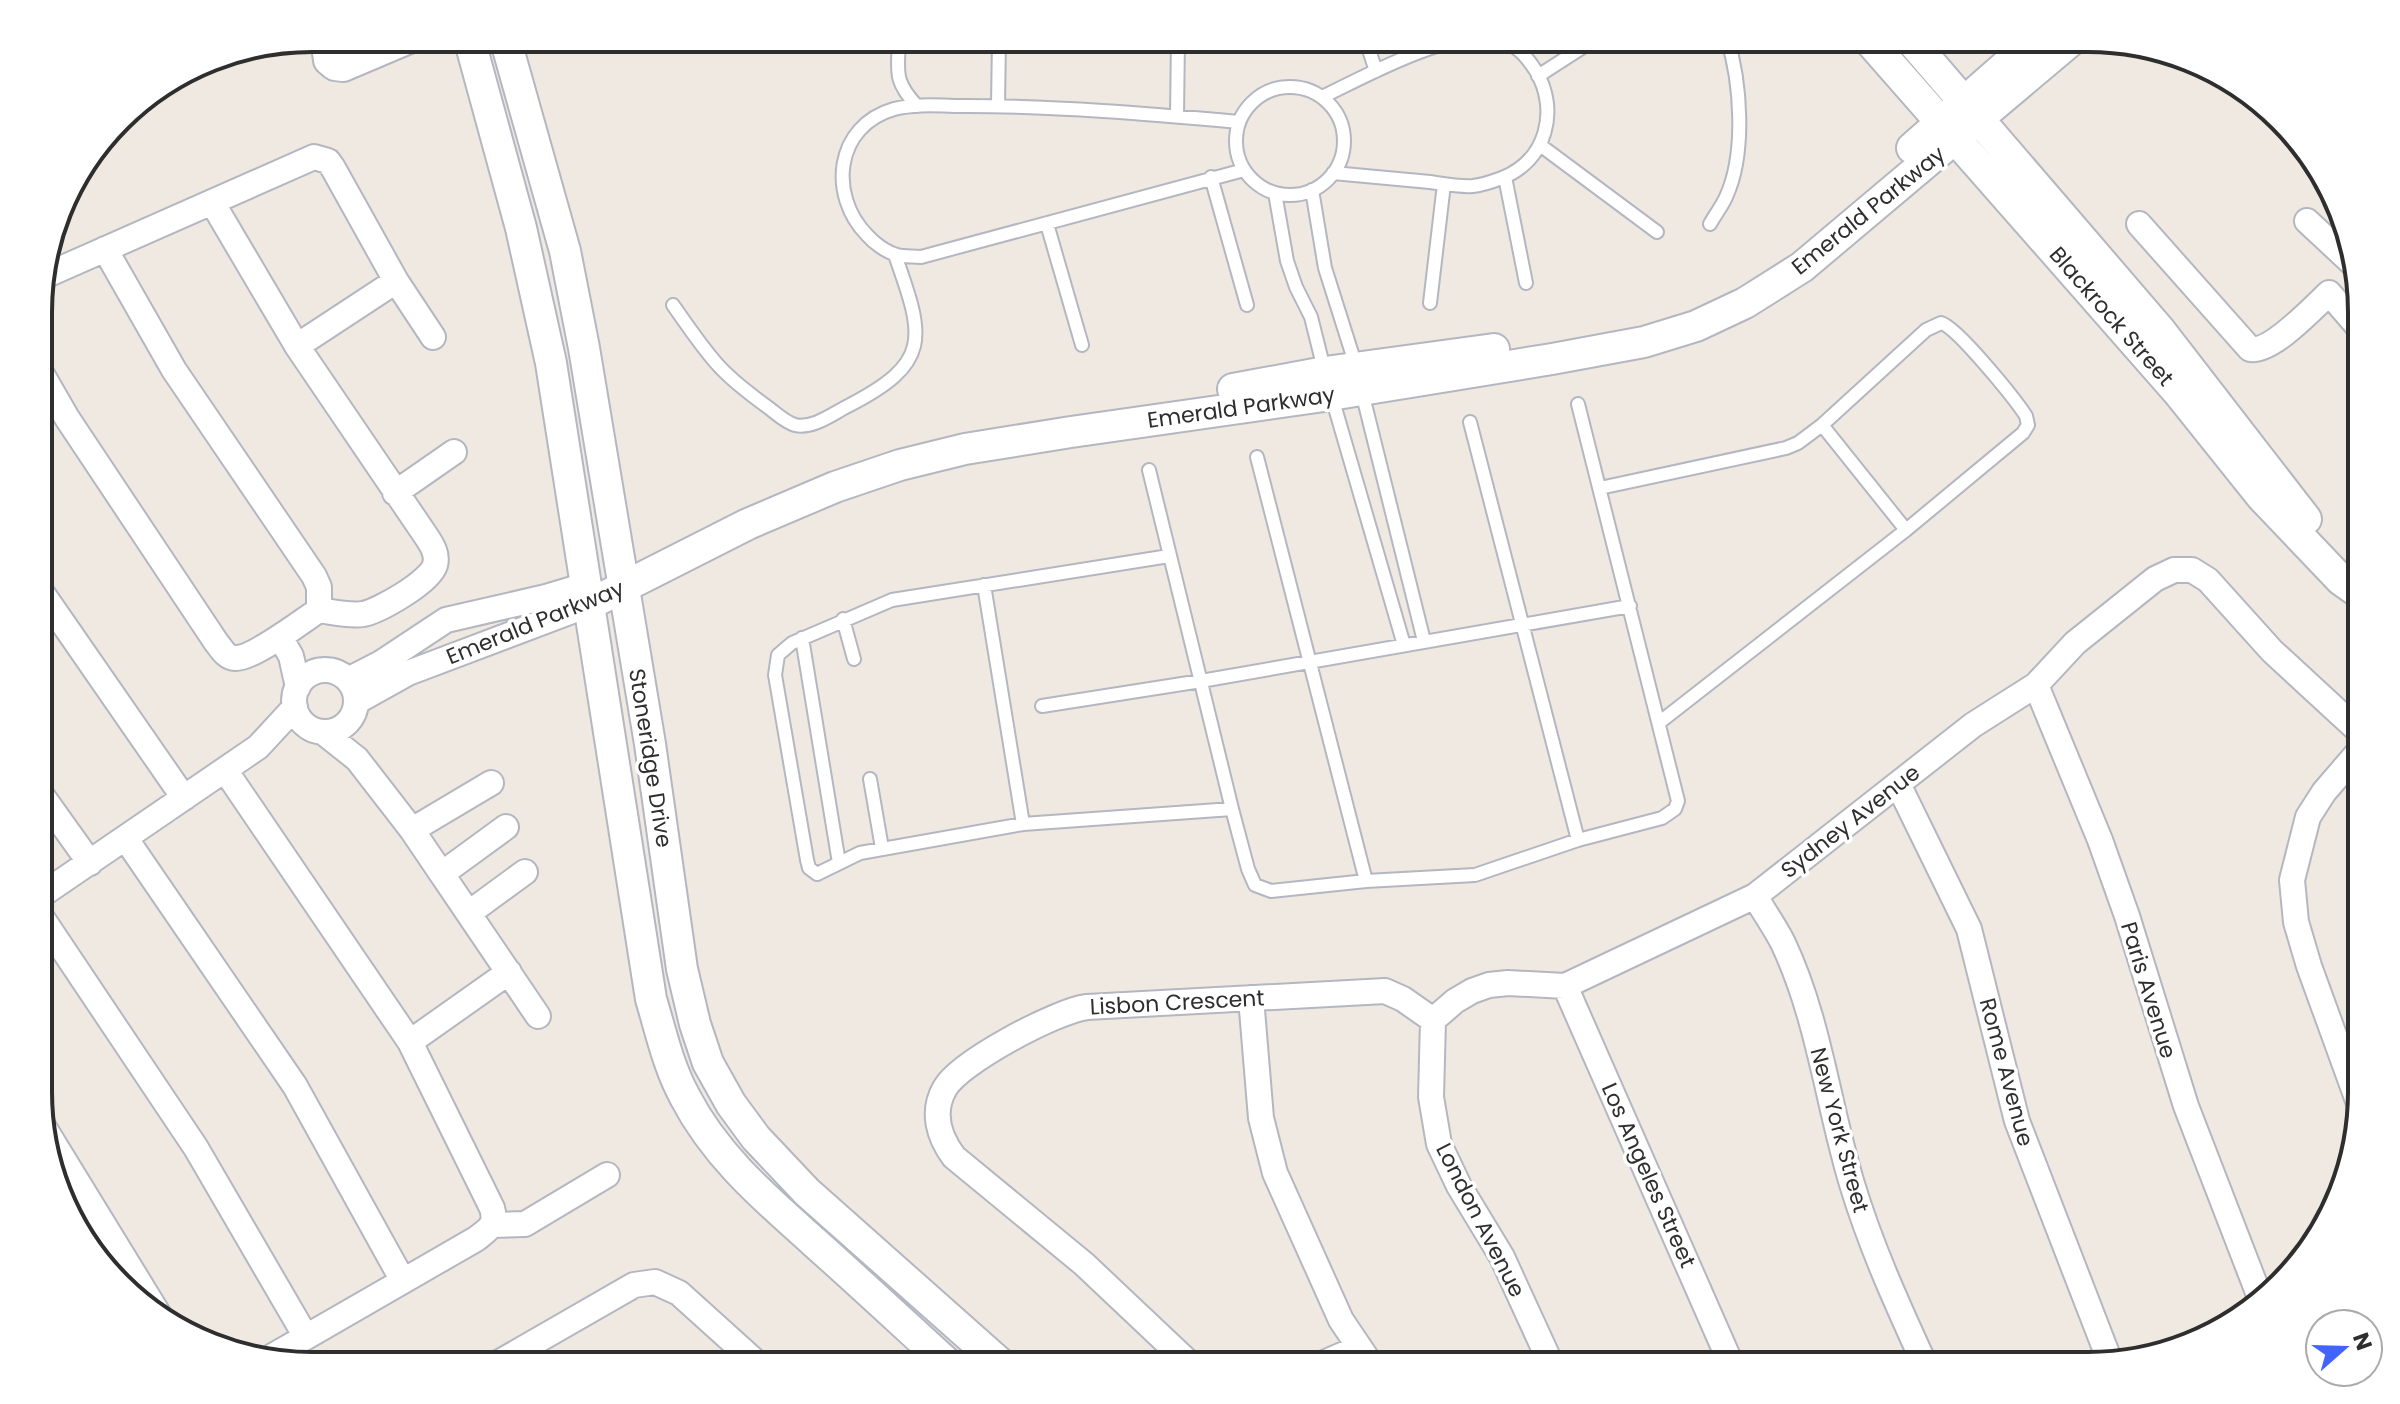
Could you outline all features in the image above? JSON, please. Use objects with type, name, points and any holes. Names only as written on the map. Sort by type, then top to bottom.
[{"type":"street","points":[[328,52],[329,60],[343,66],[376,52]]},
{"type":"street","name":"Stoneridge Drive","points":[[473,52],[521,228],[551,363],[651,999],[670,1064],[685,1098],[717,1146],[753,1188],[934,1352]]},
{"type":"street","name":"Stoneridge Drive","points":[[509,52],[565,251],[650,744],[682,969],[708,1063],[731,1104],[756,1138],[807,1192],[987,1352]]},
{"type":"street","name":"Blackrock Street","points":[[1883,52],[1960,120]]},
{"type":"street","name":"Blackrock Street","points":[[1918,52],[1960,120],[2261,496],[2347,584]]},
{"type":"street","name":"Emerald Parkway","points":[[1960,120],[2024,52]]},
{"type":"street","name":"Emerald Parkway","points":[[351,701],[398,677],[621,579],[709,522],[845,466],[961,438],[1328,383],[1643,329],[1698,312],[1756,285],[1960,120],[2055,52]]},
{"type":"street","points":[[55,271],[314,157],[328,161],[396,281],[433,337]]},
{"type":"street","points":[[212,202],[297,346],[433,548],[435,567],[430,574],[373,611],[354,615],[319,610]]},
{"type":"street","points":[[2307,221],[2341,252]]},
{"type":"street","points":[[2139,224],[2250,349],[2258,350],[2273,343],[2345,279]]},
{"type":"street","points":[[52,392],[229,657],[285,646],[319,610],[319,587],[314,576],[174,370],[105,249]]},
{"type":"street","points":[[297,346],[396,281]]},
{"type":"street","points":[[2329,293],[2347,314]]},
{"type":"street","points":[[395,493],[454,452]]},
{"type":"street","name":"Sydney Avenue","points":[[1433,1020],[1455,1001],[1489,985],[1565,986],[1755,896],[1973,725],[2036,685],[2075,643],[2155,579],[2174,570],[2192,570],[2208,580],[2272,651],[2347,720]]},
{"type":"street","name":"Emerald Parkway","points":[[351,701],[381,663],[446,620],[546,597],[587,595]]},
{"type":"street","points":[[52,607],[184,798]]},
{"type":"street","points":[[285,646],[323,670]]},
{"type":"street","points":[[285,646],[298,716],[357,759],[443,873],[538,1016]]},
{"type":"street","points":[[52,888],[258,747],[313,673],[333,671],[351,701],[357,759]]},
{"type":"street","name":"Paris Avenue","points":[[2036,685],[2100,840],[2186,1106],[2257,1289]]},
{"type":"street","points":[[258,747],[342,727],[351,701]]},
{"type":"street","points":[[2347,765],[2308,817],[2292,880],[2296,922],[2347,1070]]},
{"type":"street","points":[[225,770],[410,1042],[495,1217],[493,1225],[476,1239],[283,1350]]},
{"type":"street","points":[[412,830],[491,783]]},
{"type":"street","name":"Rome Avenue","points":[[1898,784],[1969,929],[2021,1132],[2106,1351]]},
{"type":"street","points":[[52,810],[90,863]]},
{"type":"street","points":[[443,873],[506,827]]},
{"type":"street","points":[[126,839],[295,1086],[403,1281]]},
{"type":"street","points":[[469,913],[525,872]]},
{"type":"street","name":"New York Street","points":[[1755,896],[1791,961],[1813,1028],[1858,1204],[1919,1351]]},
{"type":"street","points":[[52,933],[196,1148],[306,1337]]},
{"type":"street","points":[[410,1042],[509,972]]},
{"type":"street","name":"Los Angeles Street","points":[[1565,986],[1726,1351]]},
{"type":"street","name":"Lisbon Crescent","points":[[1177,1352],[1084,1264],[954,1157],[939,1132],[939,1103],[951,1079],[994,1049],[1072,1009],[1385,991],[1403,999],[1433,1020]]},
{"type":"street","points":[[1251,998],[1261,1118],[1269,1156],[1331,1300],[1362,1351]]},
{"type":"street","name":"London Avenue","points":[[1433,1020],[1431,1097],[1439,1144],[1459,1186],[1502,1257],[1545,1351]]},
{"type":"street","points":[[60,1153],[143,1288]]},
{"type":"street","points":[[493,1225],[507,1227],[525,1224],[607,1175]]},
{"type":"street","points":[[518,1352],[634,1285],[645,1282],[667,1285],[679,1293],[744,1352]]},
{"type":"lane","points":[[899,52],[898,78],[902,90],[917,106]]},
{"type":"lane","points":[[998,106],[999,52]]},
{"type":"lane","points":[[1177,116],[1178,52]]},
{"type":"lane","points":[[1370,52],[1376,71]]},
{"type":"lane","points":[[1322,97],[1422,52]]},
{"type":"lane","points":[[1333,173],[1474,186],[1505,177],[1520,167],[1540,145],[1549,112],[1547,95],[1521,52]]},
{"type":"lane","points":[[1538,76],[1575,52]]},
{"type":"lane","points":[[1710,224],[1726,197],[1735,171],[1739,133],[1738,99],[1731,52]]},
{"type":"lane","points":[[1288,86],[1305,89],[1322,97],[1335,111],[1342,128],[1344,147],[1339,165],[1312,190],[1294,195],[1275,193],[1260,186],[1244,170],[1235,143],[1239,122],[1244,110],[1256,97],[1271,89],[1288,86]]},
{"type":"lane","points":[[1239,122],[998,106],[894,109],[875,118],[856,133],[846,147],[843,165],[845,201],[855,223],[873,241],[895,255],[921,257],[1244,170]]},
{"type":"lane","points":[[1540,145],[1657,232]]},
{"type":"lane","points":[[1211,177],[1247,305]]},
{"type":"lane","points":[[1505,177],[1526,283]]},
{"type":"lane","points":[[1430,303],[1444,184]]},
{"type":"lane","points":[[1312,190],[1325,268],[1359,378],[1424,641]]},
{"type":"lane","points":[[1275,193],[1287,261],[1311,317],[1404,645]]},
{"type":"lane","points":[[1047,224],[1082,345]]},
{"type":"lane","points":[[673,305],[718,365],[786,421],[797,426],[811,425],[877,391],[906,366],[915,350],[918,335],[911,299],[895,255]]},
{"type":"lane","points":[[1600,488],[1798,443],[1926,330],[1941,323],[1957,334],[2021,408],[2028,425],[2023,433],[1906,530],[1660,722]]},
{"type":"lane","points":[[1149,470],[1251,879],[1262,890],[1271,891],[1366,881],[1475,875],[1578,840],[1662,818],[1675,809],[1678,801],[1578,404]]},
{"type":"lane","points":[[1470,422],[1578,840]]},
{"type":"lane","points":[[1822,425],[1906,530]]},
{"type":"lane","points":[[1257,457],[1366,881]]},
{"type":"lane","points":[[1169,556],[901,597],[802,638],[778,655],[775,675],[809,868],[822,874],[852,855],[1023,824],[1232,809]]},
{"type":"lane","points":[[984,585],[1023,824]]},
{"type":"lane","points":[[1042,706],[1630,606]]},
{"type":"lane","points":[[843,619],[854,659]]},
{"type":"lane","points":[[802,638],[839,863]]},
{"type":"lane","points":[[870,779],[882,848]]}]
